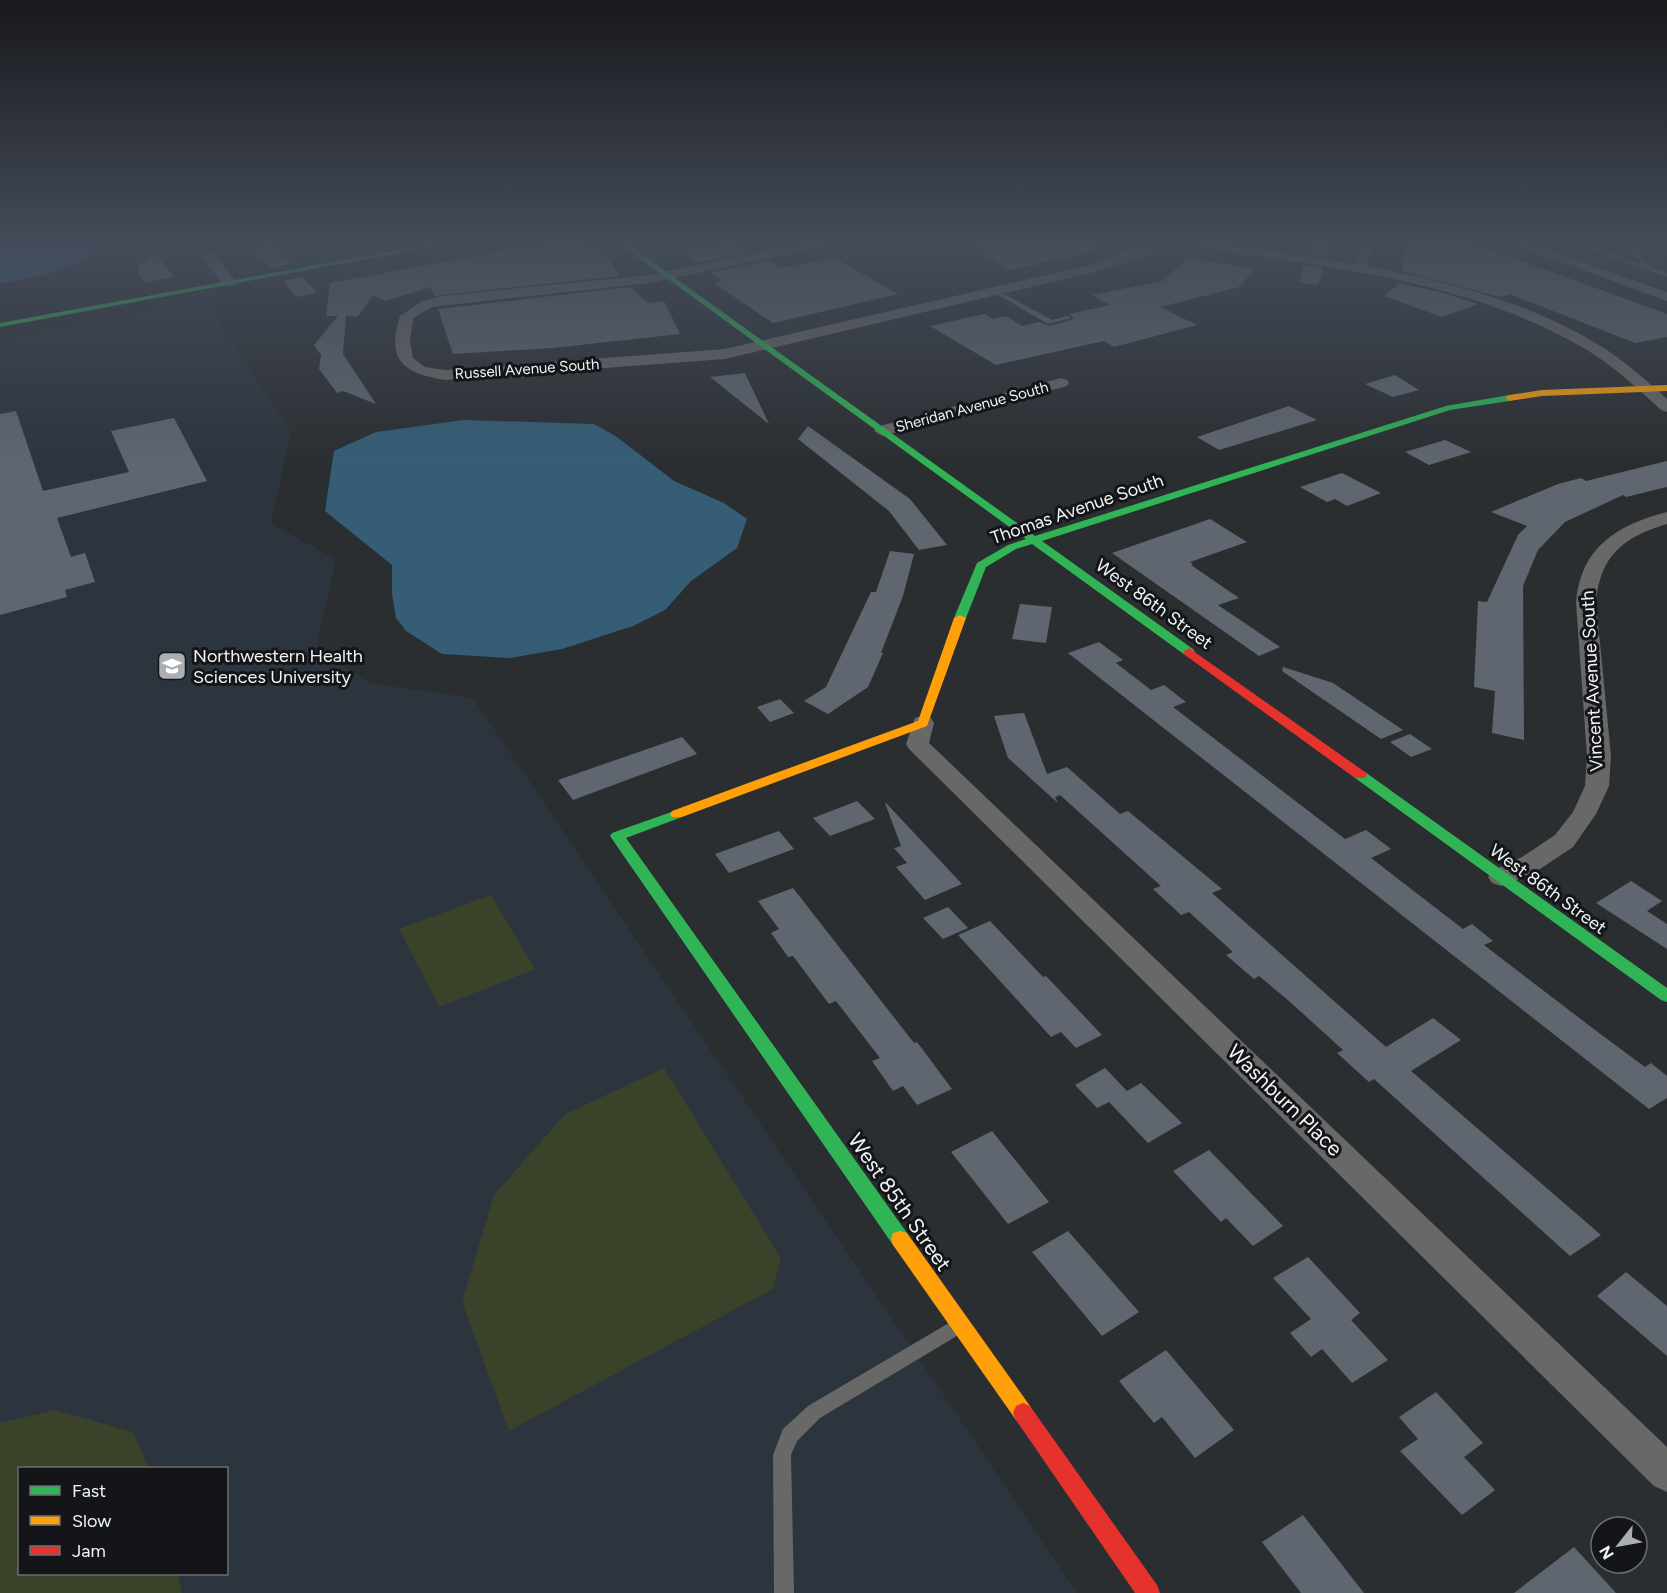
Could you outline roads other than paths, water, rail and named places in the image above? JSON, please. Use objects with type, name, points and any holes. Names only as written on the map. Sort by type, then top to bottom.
[{"type":"street","points":[[0,325],[47,316]]},
{"type":"street","name":"Russell Avenue South","points":[[406,316],[403,345],[405,362],[413,368],[445,375],[705,356],[763,346],[888,316]]},
{"type":"street","name":"West 86th Street","points":[[722,316],[1667,996]]},
{"type":"street","points":[[1531,316],[1592,346],[1619,365],[1667,407]]},
{"type":"street","name":"Sheridan Avenue South","points":[[882,431],[1061,383]]},
{"type":"street","name":"Thomas Avenue South","points":[[923,723],[974,577],[981,564],[995,555],[1034,540],[1449,408],[1542,393],[1667,388]]},
{"type":"street","name":"Vincent Avenue South","points":[[1501,877],[1531,863],[1564,841],[1584,814],[1597,786],[1599,756],[1586,602],[1588,579],[1598,560],[1615,543],[1637,529],[1664,521]]},
{"type":"street","name":"West 85th Street","points":[[923,723],[617,836],[1149,1593]]},
{"type":"street","name":"Washburn Place","points":[[923,723],[916,744],[1667,1473]]},
{"type":"lane","points":[[1041,316],[1051,322],[1067,318]]},
{"type":"lane","points":[[784,1593],[782,1455],[790,1435],[814,1412],[960,1324]]},
{"type":"water","points":[[464,420],[594,424],[617,437],[674,481],[724,503],[747,519],[737,548],[691,581],[665,610],[633,626],[562,649],[510,658],[442,654],[406,631],[396,618],[392,594],[392,565],[325,511],[334,451],[376,432]]},
{"type":"place","name":"Northwestern Health Sciences University","points":[[172,666]]}]
